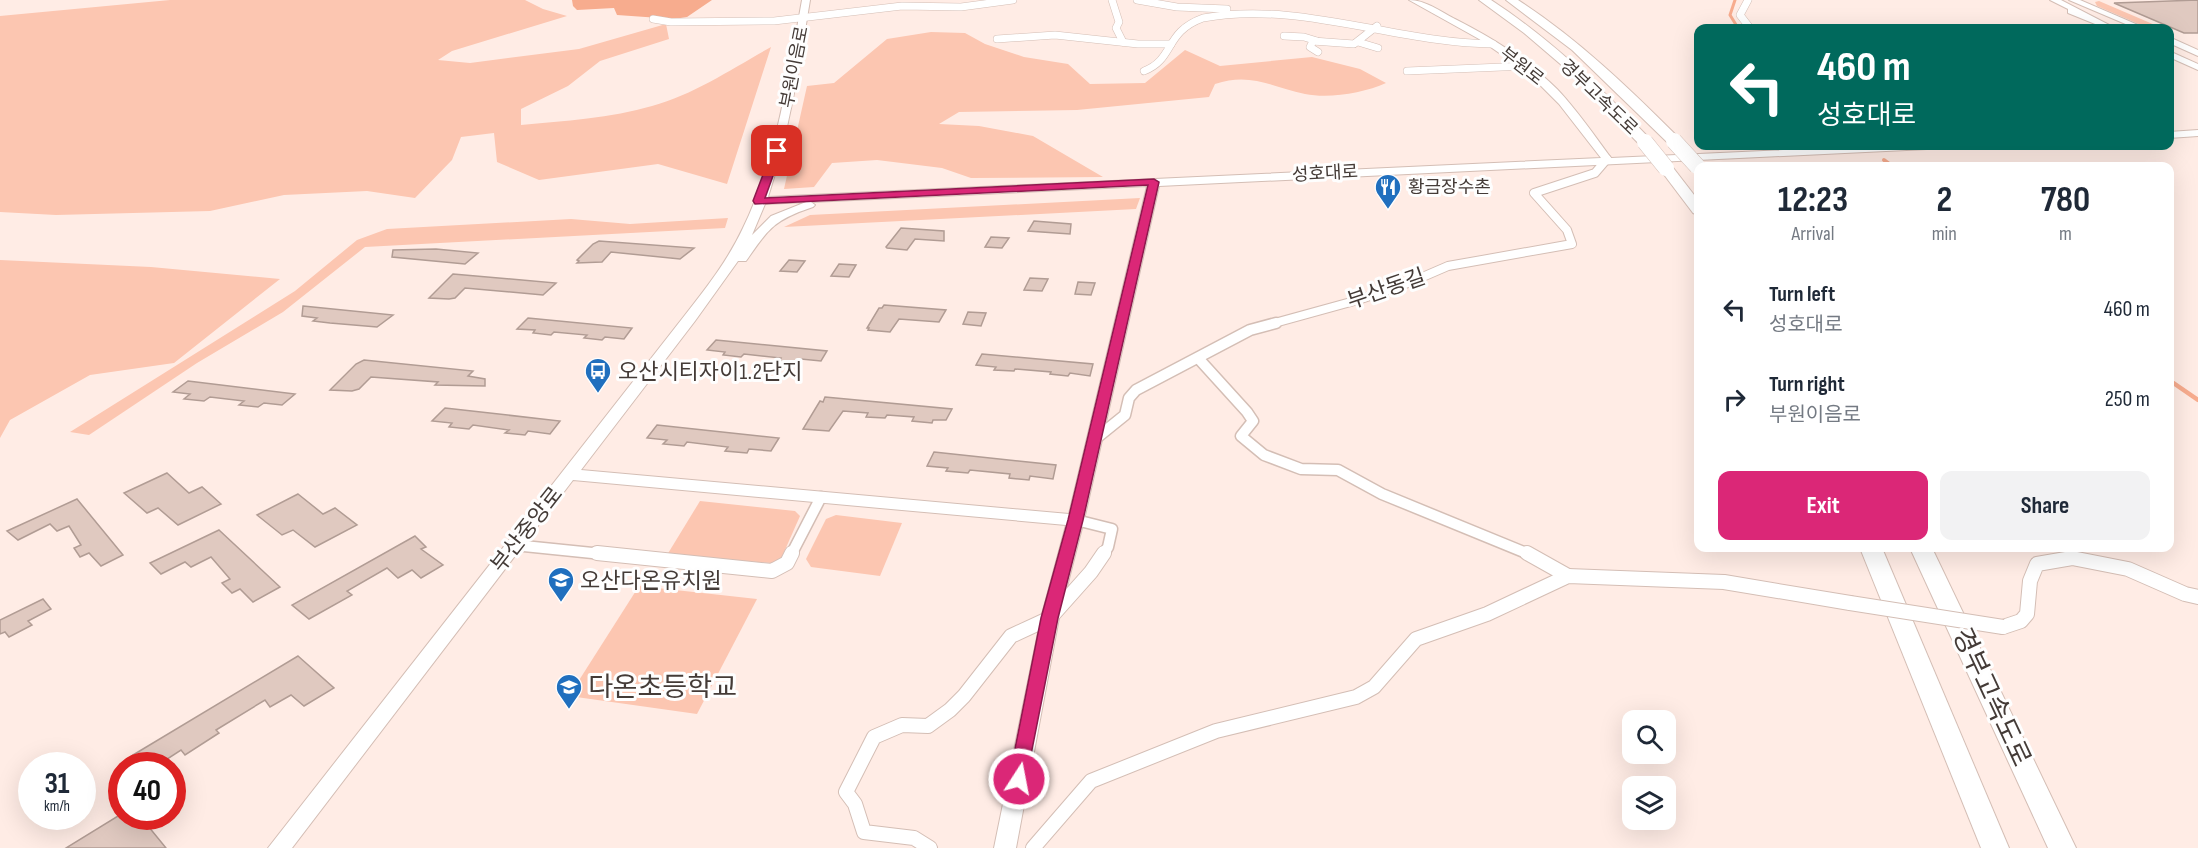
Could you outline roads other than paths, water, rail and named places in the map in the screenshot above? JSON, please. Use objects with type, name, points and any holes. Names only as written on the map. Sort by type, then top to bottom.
[{"type":"highway","name":"경부고속도로","points":[[1484,0],[1507,14],[1585,80],[1645,142],[1694,205]]},
{"type":"highway","name":"경부고속도로","points":[[1511,0],[1530,12],[1611,77],[1694,162]]},
{"type":"highway","points":[[1519,0],[1530,12]]},
{"type":"highway","points":[[1873,552],[1995,848]]},
{"type":"highway","name":"경부고속도로","points":[[1923,552],[2062,848]]},
{"type":"street","name":"부원이음로","points":[[759,201],[777,151],[806,0]]},
{"type":"street","points":[[653,19],[687,22],[774,21],[902,6],[961,7],[1013,0]]},
{"type":"street","points":[[1112,0],[1119,22],[1116,28],[1123,42]]},
{"type":"street","points":[[1137,0],[1177,7],[1234,10],[1260,7],[1287,8],[1459,42],[1493,44]]},
{"type":"street","name":"부원로","points":[[1413,0],[1493,44],[1526,66],[1558,97],[1607,159]]},
{"type":"street","points":[[1747,24],[1740,15],[1748,0]]},
{"type":"street","points":[[2046,0],[2102,24]]},
{"type":"street","points":[[2054,0],[2111,24]]},
{"type":"street","points":[[2064,0],[2121,24]]},
{"type":"street","points":[[2073,0],[2131,24]]},
{"type":"street","points":[[1144,71],[1160,64],[1166,58],[1174,36],[1180,30],[1197,21],[1244,5]]},
{"type":"street","points":[[1228,21],[1230,13],[1234,10]]},
{"type":"street","points":[[1284,36],[1349,44],[1358,42],[1377,26]]},
{"type":"street","points":[[997,39],[1055,35],[1171,44]]},
{"type":"street","points":[[1317,41],[1313,41],[1310,47],[1318,52]]},
{"type":"street","points":[[1358,42],[1378,48]]},
{"type":"street","points":[[2174,44],[2198,55]]},
{"type":"street","points":[[2174,51],[2198,62]]},
{"type":"street","points":[[2174,56],[2198,66]]},
{"type":"street","points":[[1407,71],[1526,66]]},
{"type":"street","points":[[2174,135],[2198,133]]},
{"type":"street","name":"성호대로","points":[[759,201],[1811,150]]},
{"type":"street","name":"부산동길","points":[[1093,441],[1125,415],[1129,398],[1136,390],[1250,330],[1358,300],[1411,282],[1448,266],[1572,244],[1560,220],[1549,213],[1534,193],[1591,176],[1606,165],[1607,159]]},
{"type":"street","points":[[1005,848],[1050,618],[1076,520],[1154,182]]},
{"type":"street","points":[[716,283],[740,261],[767,222],[782,213],[815,203],[859,197]]},
{"type":"street","name":"부산중앙로","points":[[279,848],[716,283],[733,258],[759,201]]},
{"type":"street","points":[[1198,358],[1224,390],[1246,409],[1253,421],[1241,436],[1264,455],[1301,469],[1338,470],[1382,494],[1529,554],[1568,576],[1724,582],[2003,627],[2021,621],[2027,614],[2030,581],[2037,564],[2072,558],[2128,569],[2185,594],[2198,597]]},
{"type":"street","points":[[569,474],[1076,520],[1112,529],[1108,547],[1091,572],[1050,618],[1011,636],[964,696],[950,710],[928,726],[902,725],[874,737],[846,792],[855,804],[864,832],[914,838],[930,848]]},
{"type":"street","points":[[514,545],[771,570],[788,563],[821,497]]},
{"type":"street","points":[[1033,848],[1091,781],[1216,732],[1356,696],[1374,687],[1416,639],[1487,614],[1568,576]]},
{"type":"waterway","points":[[1735,0],[1730,15],[1736,24]]},
{"type":"waterway","points":[[2174,383],[2198,400]]},
{"type":"place","name":"황금장수촌","points":[[1388,210]]},
{"type":"place","name":"오산시티자이1.2단지","points":[[598,394]]},
{"type":"place","name":"오산다온유치원","points":[[561,603]]},
{"type":"place","name":"다온초등학교","points":[[569,710]]}]
